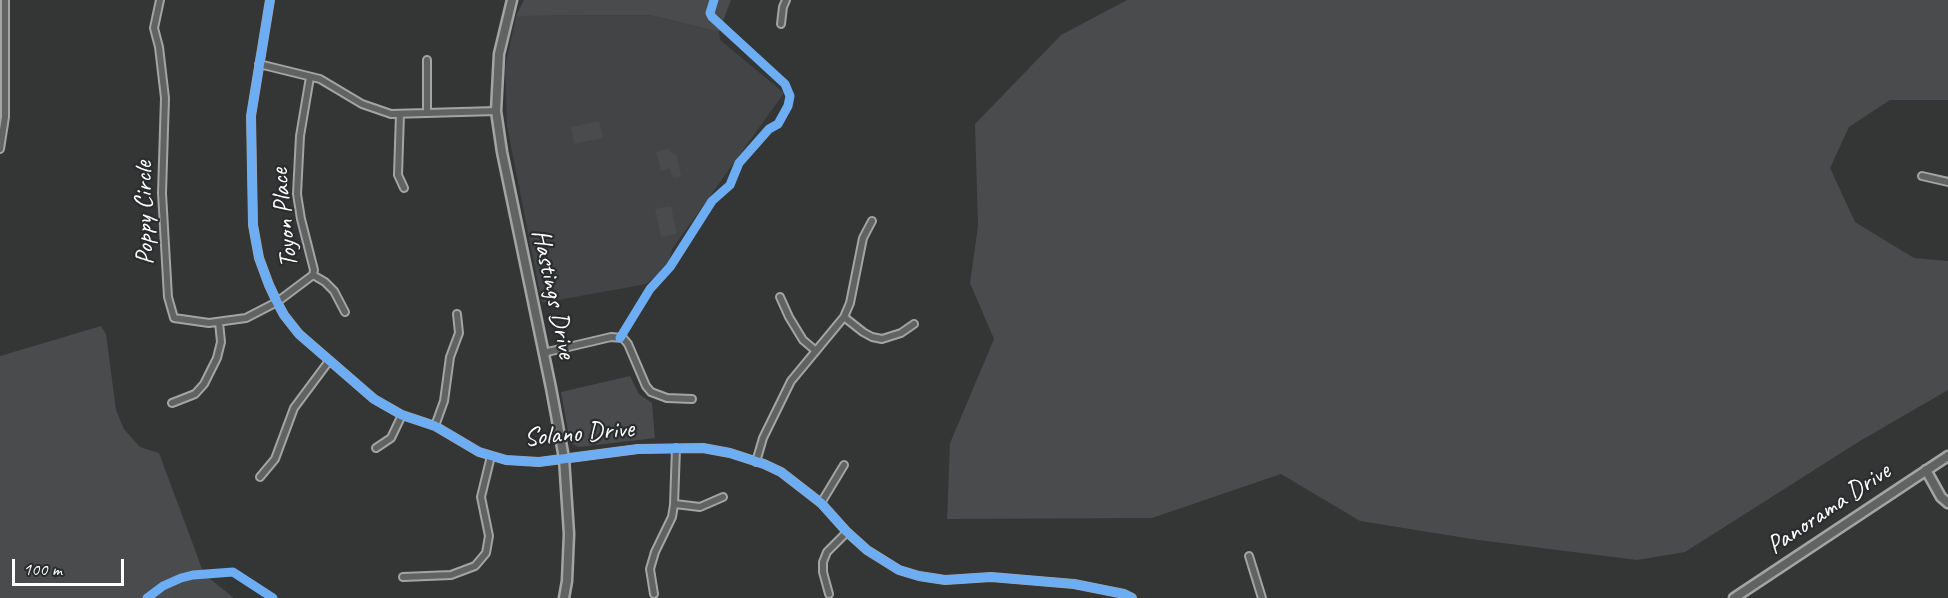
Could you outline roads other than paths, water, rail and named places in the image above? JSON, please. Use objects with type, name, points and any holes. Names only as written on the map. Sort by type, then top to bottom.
[{"type":"street","points":[[0,149],[5,117],[2,99],[5,0]]},
{"type":"street","name":"Poppy Circle","points":[[160,0],[154,28],[159,47],[165,98],[162,193],[168,297],[174,318],[209,323],[219,322],[246,318],[277,303]]},
{"type":"street","name":"Solano Drive","points":[[270,0],[251,116],[253,225],[259,258],[277,303],[299,334],[374,399],[402,415],[435,426],[479,452],[521,462],[638,448],[703,448],[730,453],[781,472],[821,503],[847,532],[885,562],[899,570],[945,580],[991,577],[1074,584],[1124,594],[1132,598]]},
{"type":"street","name":"Hastings Drive","points":[[512,0],[499,54],[496,111],[501,152],[564,458],[569,534],[564,598]]},
{"type":"street","points":[[781,24],[786,0]]},
{"type":"street","points":[[427,60],[427,113]]},
{"type":"street","points":[[259,64],[327,82],[347,97],[378,111],[400,114],[496,111]]},
{"type":"street","name":"Toyon Place","points":[[277,303],[313,275],[314,270],[297,194],[300,136],[310,77]]},
{"type":"street","points":[[400,114],[398,175],[404,188]]},
{"type":"street","points":[[1922,176],[1948,182]]},
{"type":"street","points":[[756,462],[764,438],[791,381],[844,317],[853,292],[863,238],[872,221]]},
{"type":"street","points":[[313,275],[334,291],[345,312]]},
{"type":"street","points":[[780,297],[803,340],[816,351]]},
{"type":"street","points":[[435,426],[444,401],[450,357],[459,333],[457,314]]},
{"type":"street","points":[[844,317],[863,332],[882,339],[901,333],[914,324]]},
{"type":"street","points":[[172,403],[195,394],[204,384],[217,358],[221,342],[219,322]]},
{"type":"street","points":[[543,353],[611,336],[623,338],[651,392],[667,398],[692,399]]},
{"type":"street","points":[[260,477],[275,459],[294,408],[329,361]]},
{"type":"street","points":[[376,448],[391,438],[402,415]]},
{"type":"street","points":[[654,594],[650,569],[655,552],[672,517],[675,504],[676,448]]},
{"type":"street","points":[[403,577],[451,575],[475,566],[482,559],[486,553],[489,536],[481,497],[491,456]]},
{"type":"street","name":"Panorama Drive","points":[[1739,597],[1948,456]]},
{"type":"street","points":[[821,503],[844,465]]},
{"type":"street","points":[[1926,470],[1941,497],[1948,503]]},
{"type":"street","points":[[675,504],[700,507],[723,497]]},
{"type":"street","points":[[829,594],[823,572],[823,562],[827,552],[847,532]]},
{"type":"street","points":[[1248,556],[1262,598]]}]
